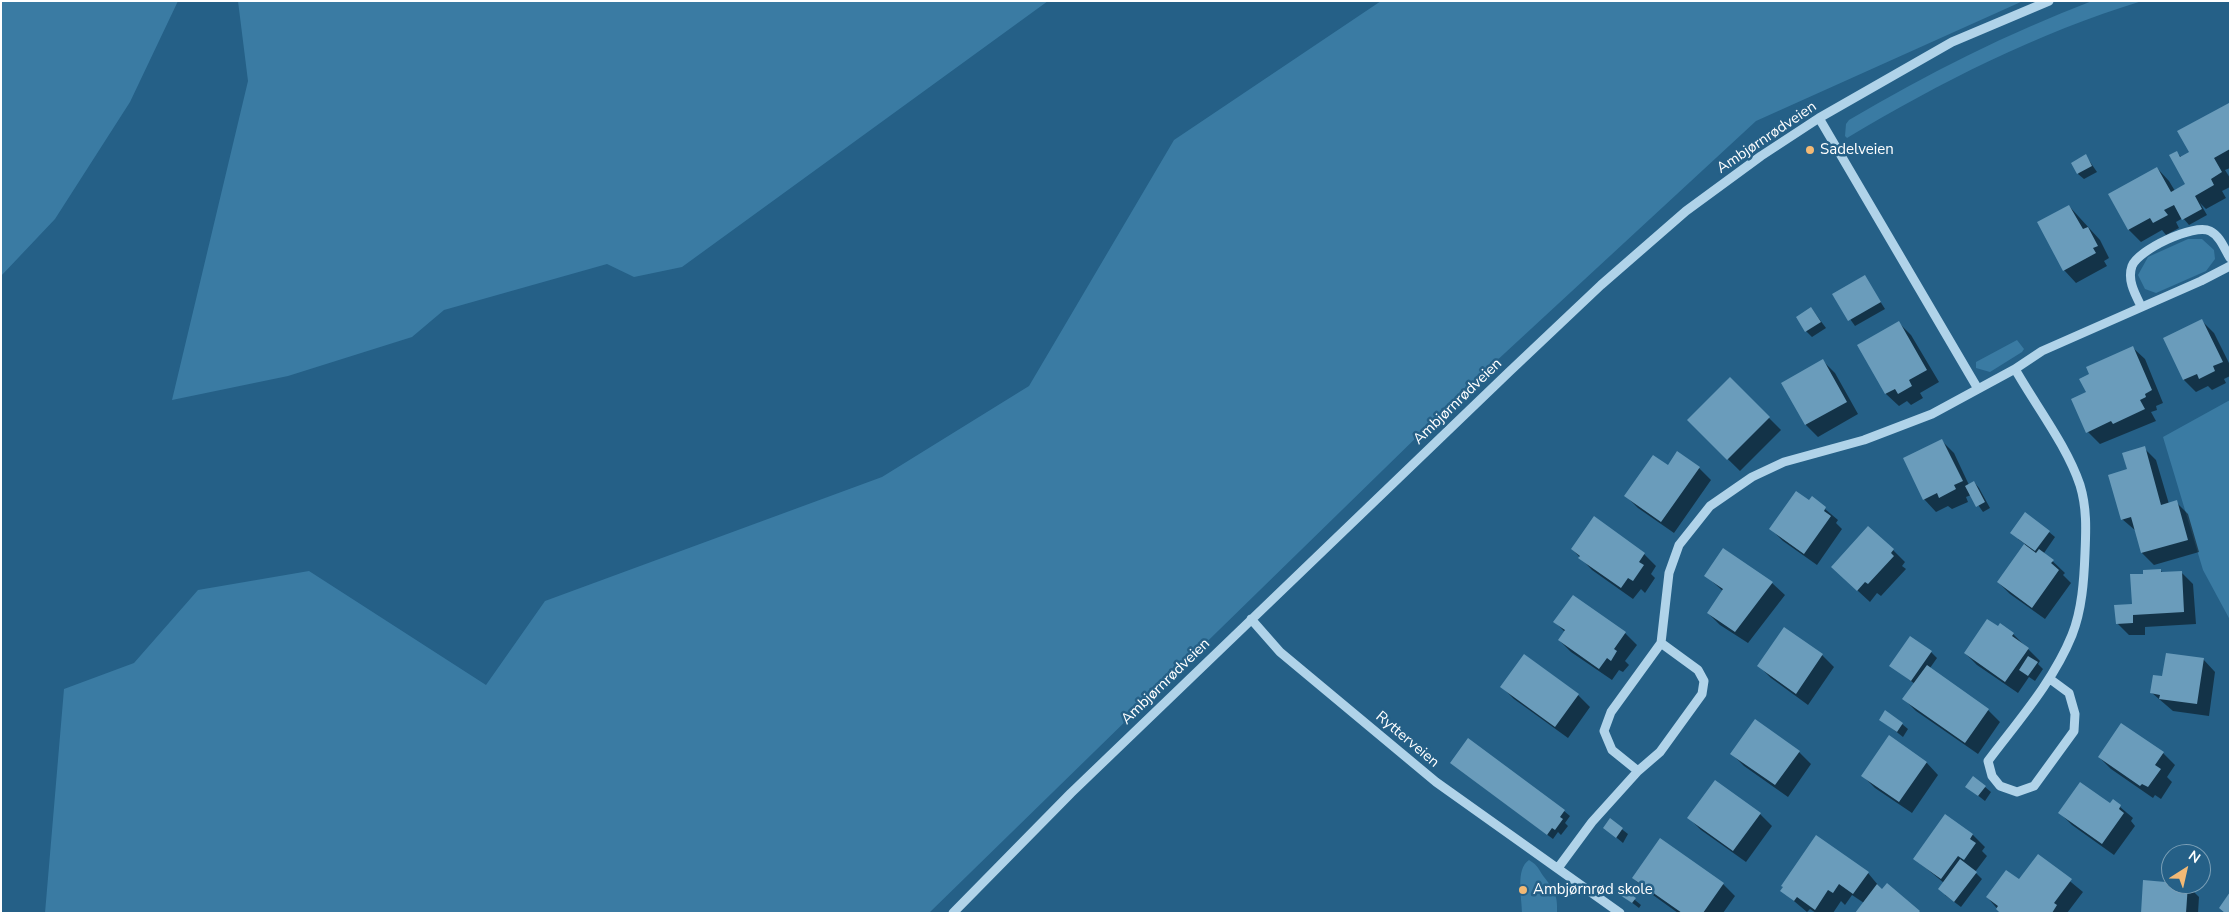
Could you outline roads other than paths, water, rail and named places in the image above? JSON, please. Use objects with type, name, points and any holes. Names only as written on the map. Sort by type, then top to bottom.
[{"type":"street","name":"Ambjørnrødveien","points":[[953,913],[1071,793],[1251,619],[1615,273],[1686,211],[1819,118],[1952,42],[2049,1]]},
{"type":"street","points":[[1819,118],[1978,389]]},
{"type":"street","points":[[2141,306],[2131,285],[2130,275],[2132,264],[2145,251],[2187,231],[2200,228],[2218,237],[2230,258]]},
{"type":"street","points":[[1638,771],[1612,750],[1604,731],[1611,712],[1661,643],[1669,573],[1680,545],[1710,506],[1752,477],[1784,462],[1864,440],[1923,417],[2015,370],[2042,351],[2201,281],[2230,266]]},
{"type":"street","points":[[2015,370],[2066,454],[2080,485],[2086,513],[2084,578],[2072,634],[2050,679],[1988,761],[1992,776],[2000,786],[2017,792],[2034,786],[2074,730],[2076,714],[2069,693],[2050,679]]},
{"type":"street","name":"Rytterveien","points":[[1251,619],[1280,652],[1436,782],[1620,913]]},
{"type":"street","points":[[1558,868],[1592,822],[1638,771],[1660,752],[1704,688],[1704,681],[1698,670],[1661,643]]},
{"type":"place","name":"Sadelveien","points":[[1810,150]]},
{"type":"place","name":"Ambjørnrød skole","points":[[1523,890]]}]
